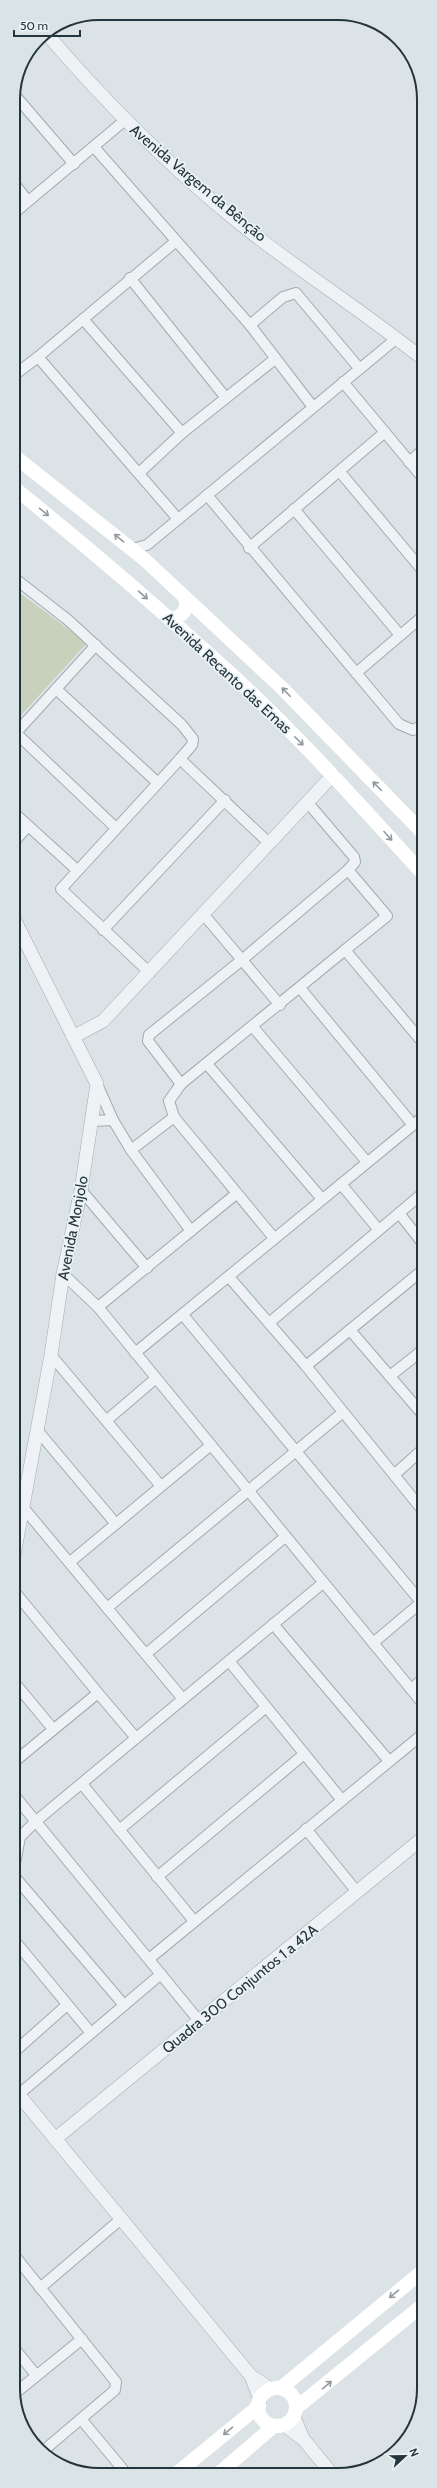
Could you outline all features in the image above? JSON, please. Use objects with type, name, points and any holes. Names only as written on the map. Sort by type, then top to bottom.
[{"type":"main road","name":"Avenida Recanto das Emas","points":[[20,461],[144,559],[282,688],[417,827]]},
{"type":"main road","name":"Avenida Recanto das Emas","points":[[20,493],[170,619],[213,658],[333,775],[417,867]]},
{"type":"main road","points":[[170,619],[182,615],[187,604],[185,598]]},
{"type":"main road","points":[[213,658],[222,647],[234,644]]},
{"type":"main road","points":[[183,2468],[259,2403],[264,2394],[276,2389],[417,2276]]},
{"type":"main road","points":[[226,2468],[287,2419],[417,2310]]},
{"type":"main road","points":[[276,2389],[292,2394],[287,2419]]},
{"type":"main road","points":[[259,2403],[264,2420],[287,2419]]},
{"type":"street","name":"Avenida Vargem da Bênção","points":[[50,37],[124,121],[239,222],[417,354]]},
{"type":"street","points":[[20,101],[74,164]]},
{"type":"street","points":[[20,208],[124,121]]},
{"type":"street","points":[[94,147],[175,242],[250,325],[313,407]]},
{"type":"street","points":[[20,191],[28,201]]},
{"type":"street","points":[[20,371],[38,358],[130,278],[175,242]]},
{"type":"street","points":[[130,278],[226,398]]},
{"type":"street","points":[[250,325],[283,297],[296,293],[359,368]]},
{"type":"street","points":[[83,319],[182,433]]},
{"type":"street","points":[[132,549],[147,545],[397,338]]},
{"type":"street","points":[[38,358],[178,519]]},
{"type":"street","points":[[139,473],[182,433],[275,358]]},
{"type":"street","points":[[343,382],[417,471]]},
{"type":"street","points":[[249,548],[340,472],[385,432]]},
{"type":"street","points":[[409,462],[417,455]]},
{"type":"street","points":[[340,472],[417,564]]},
{"type":"street","points":[[207,495],[249,548],[399,724],[413,730],[417,729]]},
{"type":"street","points":[[294,509],[400,635]]},
{"type":"street","points":[[144,559],[147,545]]},
{"type":"street","points":[[20,583],[96,645],[192,736],[192,745],[77,870],[62,889],[103,930],[150,973]]},
{"type":"street","points":[[356,673],[417,621]]},
{"type":"street","points":[[20,728],[96,645]]},
{"type":"street","points":[[56,689],[158,783]]},
{"type":"street","points":[[20,740],[116,828]]},
{"type":"street","points":[[180,759],[270,844]]},
{"type":"street","points":[[73,1037],[103,1022],[333,775]]},
{"type":"street","points":[[103,930],[225,800]]},
{"type":"street","points":[[181,1084],[148,1041],[148,1037],[243,959],[348,870],[355,862],[354,857],[308,803]]},
{"type":"street","points":[[20,819],[77,870]]},
{"type":"street","points":[[20,835],[28,826]]},
{"type":"street","points":[[274,1238],[236,1194],[174,1117],[168,1101],[181,1084],[280,1005],[387,916],[348,870]]},
{"type":"street","points":[[204,915],[243,959],[280,1005]]},
{"type":"street","points":[[20,931],[97,1084],[113,1120],[130,1150],[191,1231]]},
{"type":"street","points":[[345,950],[417,1036]]},
{"type":"street","points":[[300,988],[413,1125]]},
{"type":"street","points":[[253,1027],[367,1162]]},
{"type":"street","points":[[206,1064],[322,1199]]},
{"type":"street","name":"Avenida Monjolo","points":[[20,1518],[51,1355],[63,1274],[81,1190],[93,1121],[97,1084]]},
{"type":"street","points":[[130,1150],[174,1117]]},
{"type":"street","points":[[93,1121],[113,1120]]},
{"type":"street","points":[[135,1353],[184,1315],[274,1238],[417,1122]]},
{"type":"street","points":[[341,1184],[378,1229]]},
{"type":"street","points":[[81,1190],[147,1268]]},
{"type":"street","points":[[98,1307],[236,1194]]},
{"type":"street","points":[[269,1323],[378,1229],[417,1198]]},
{"type":"street","points":[[399,1213],[417,1236]]},
{"type":"street","points":[[63,1274],[98,1307],[155,1379],[417,1696]]},
{"type":"street","points":[[306,1366],[417,1275]]},
{"type":"street","points":[[229,1277],[306,1366],[342,1413],[417,1503]]},
{"type":"street","points":[[184,1315],[296,1452],[417,1594]]},
{"type":"street","points":[[350,1330],[417,1408]]},
{"type":"street","points":[[51,1355],[160,1485]]},
{"type":"street","points":[[390,1376],[417,1355]]},
{"type":"street","points":[[106,1420],[155,1379]]},
{"type":"street","points":[[107,1608],[342,1413]]},
{"type":"street","points":[[36,1430],[116,1524]]},
{"type":"street","points":[[70,1562],[160,1485],[211,1446]]},
{"type":"street","points":[[394,1475],[417,1454]]},
{"type":"street","points":[[22,1506],[184,1699]]},
{"type":"street","points":[[146,1654],[285,1537]]},
{"type":"street","points":[[20,1834],[82,1784],[323,1583]]},
{"type":"street","points":[[20,1598],[136,1738]]},
{"type":"street","points":[[374,1643],[417,1606]]},
{"type":"street","points":[[273,1624],[389,1761]]},
{"type":"street","points":[[229,1661],[265,1708],[341,1800]]},
{"type":"street","points":[[411,1689],[417,1684]]},
{"type":"street","points":[[20,1689],[53,1729]]},
{"type":"street","points":[[20,1757],[98,1693]]},
{"type":"street","points":[[119,1830],[265,1708]]},
{"type":"street","points":[[149,1959],[417,1739]]},
{"type":"street","points":[[157,1877],[303,1755]]},
{"type":"street","points":[[82,1784],[194,1921]]},
{"type":"street","points":[[20,1803],[200,2022]]},
{"type":"street","points":[[306,1829],[357,1892]]},
{"type":"street","name":"Quadra 300 Conjuntos 1 a 42A","points":[[55,2139],[200,2022],[417,1843]]},
{"type":"street","points":[[20,1883],[124,2005]]},
{"type":"street","points":[[20,1947],[91,2033]]},
{"type":"street","points":[[20,2089],[91,2033],[161,1974]]},
{"type":"street","points":[[20,2047],[67,2005]]},
{"type":"street","points":[[20,2097],[251,2376],[276,2389]]},
{"type":"street","points":[[40,2288],[121,2219]]},
{"type":"street","points":[[20,2263],[115,2378],[117,2386],[115,2390],[47,2448]]},
{"type":"street","points":[[20,2389],[82,2339]]},
{"type":"street","points":[[20,2355],[36,2375]]},
{"type":"street","points":[[251,2376],[259,2403]]},
{"type":"street","points":[[81,2419],[121,2468]]},
{"type":"street","points":[[287,2419],[327,2468]]},
{"type":"green space","points":[[20,593],[87,643],[20,716]]}]
